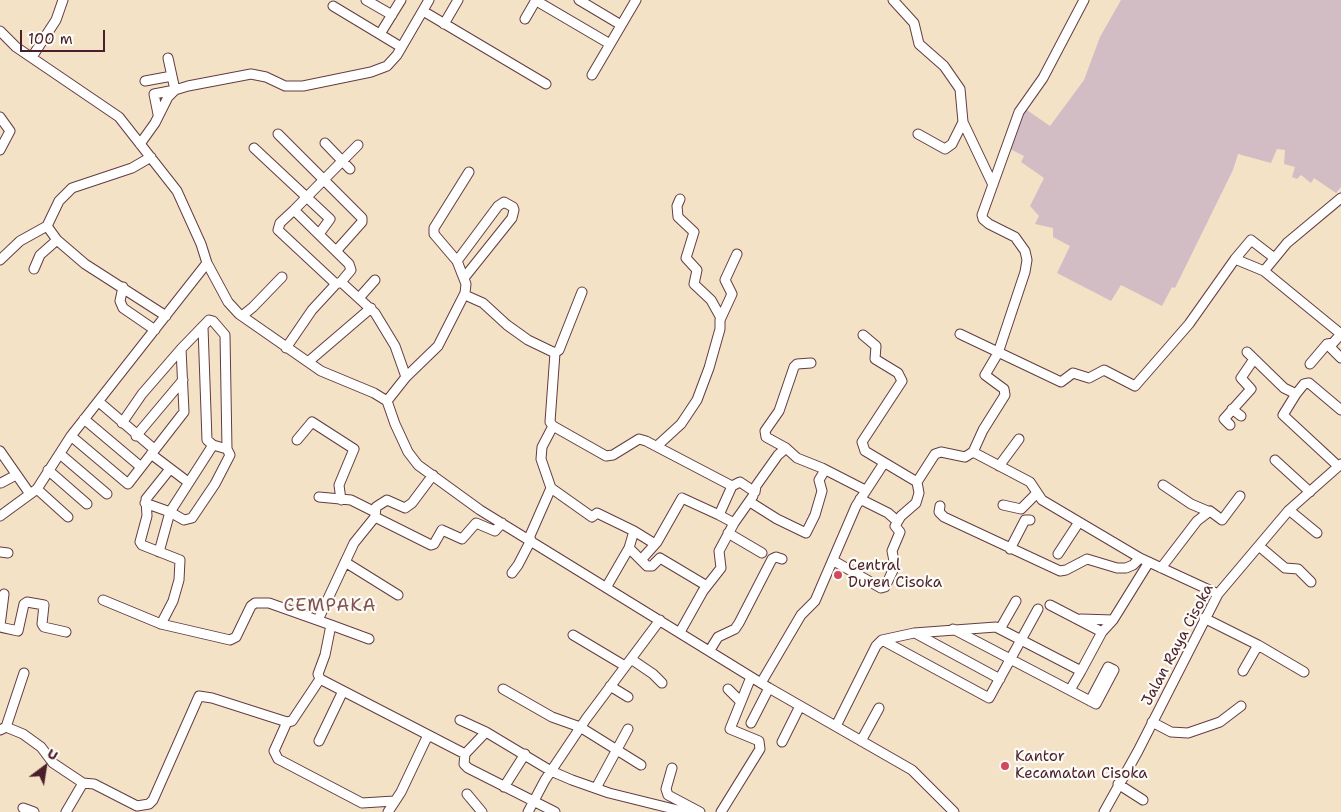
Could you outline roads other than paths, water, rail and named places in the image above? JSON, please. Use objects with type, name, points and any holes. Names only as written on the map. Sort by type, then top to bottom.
[{"type":"street","points":[[32,57],[56,20],[64,0]]},
{"type":"street","points":[[366,0],[392,15]]},
{"type":"street","points":[[380,34],[401,0]]},
{"type":"street","points":[[140,144],[155,123],[158,114],[154,94],[251,74],[266,77],[285,86],[303,86],[371,72],[387,66],[402,47],[429,0]]},
{"type":"street","points":[[444,24],[458,0]]},
{"type":"street","points":[[525,19],[536,0],[610,44]]},
{"type":"street","points":[[579,0],[621,25]]},
{"type":"street","points":[[592,75],[634,3],[623,0]]},
{"type":"street","points":[[893,0],[914,23],[919,44],[944,66],[960,89],[962,122],[992,185]]},
{"type":"street","points":[[916,482],[935,454],[941,452],[966,457],[972,452],[983,430],[1005,395],[1004,389],[985,375],[998,353],[1025,272],[1027,260],[1025,251],[1015,238],[983,219],[992,185],[1019,112],[1043,78],[1084,0]]},
{"type":"street","points":[[333,6],[402,47]]},
{"type":"street","points":[[423,11],[546,84]]},
{"type":"street","points":[[1,33],[32,57],[114,113],[181,196],[201,244],[207,264],[228,302],[242,316],[308,362],[387,401],[394,424],[408,452],[418,464],[502,523],[607,586],[765,686],[922,778],[954,812]]},
{"type":"street","points":[[168,58],[175,90]]},
{"type":"street","points":[[145,81],[172,76]]},
{"type":"street","points":[[0,117],[10,131],[0,150]]},
{"type":"street","points":[[918,134],[945,149],[952,144],[962,122]]},
{"type":"street","points":[[278,134],[362,218],[362,222],[337,250]]},
{"type":"street","points":[[325,144],[350,169]]},
{"type":"street","points":[[358,145],[280,223],[278,230],[338,283],[371,308],[395,346],[406,378]]},
{"type":"street","points":[[254,148],[330,219],[319,234]]},
{"type":"street","points":[[0,260],[20,240],[46,226],[59,201],[72,188],[132,168],[150,157]]},
{"type":"street","points":[[387,401],[406,378],[438,346],[465,295],[464,278],[457,261],[434,234],[434,228],[470,172]]},
{"type":"street","points":[[1264,271],[1273,257],[1308,224],[1341,198]]},
{"type":"street","points":[[680,199],[677,206],[678,216],[694,232],[686,258],[697,270],[694,284],[711,300],[721,318]]},
{"type":"street","points":[[457,261],[498,206],[504,202],[513,207],[514,213],[512,218],[464,278]]},
{"type":"street","points":[[286,348],[312,310],[351,270],[337,250],[294,210]]},
{"type":"street","points":[[46,226],[57,240],[85,264],[166,316]]},
{"type":"street","points":[[34,269],[40,255],[57,240]]},
{"type":"street","points":[[960,334],[1061,382],[1072,373],[1089,378],[1104,370],[1135,386],[1189,324],[1235,259],[1251,240],[1273,257]]},
{"type":"street","points":[[657,446],[681,424],[697,400],[709,368],[721,318],[732,294],[725,280],[737,254]]},
{"type":"street","points":[[1235,259],[1264,271],[1341,334],[1333,343],[1327,344],[1310,364]]},
{"type":"street","points":[[0,516],[33,491],[84,419],[207,264]]},
{"type":"street","points":[[242,316],[282,277]]},
{"type":"street","points":[[359,298],[375,280]]},
{"type":"street","points":[[123,287],[120,302],[123,308],[155,330]]},
{"type":"street","points":[[582,292],[559,350],[555,353],[550,422],[553,426],[606,456],[613,455],[639,439],[657,446],[732,486]]},
{"type":"street","points":[[465,295],[484,303],[507,325],[528,340],[555,353]]},
{"type":"street","points":[[308,362],[371,308]]},
{"type":"street","points":[[122,423],[142,394],[181,348],[209,320],[213,321],[225,335],[226,449],[230,456],[215,484],[192,518],[184,520],[170,512],[145,503]]},
{"type":"street","points":[[203,327],[205,431],[207,440],[213,445],[226,449]]},
{"type":"street","points":[[834,561],[881,588],[885,587],[895,566],[892,556],[900,533],[895,527],[896,520],[916,503],[919,493],[916,482],[865,451],[862,442],[902,381],[898,373],[875,359],[873,356],[876,346],[863,335]]},
{"type":"street","points":[[1327,344],[1341,358]]},
{"type":"street","points":[[71,436],[128,484],[184,412],[181,348]]},
{"type":"street","points":[[1247,352],[1284,388],[1296,394]]},
{"type":"street","points":[[1230,426],[1224,419],[1251,389],[1240,378],[1254,359]]},
{"type":"street","points":[[796,458],[786,448],[766,437],[765,433],[779,411],[794,367],[797,364],[811,364]]},
{"type":"street","points":[[136,436],[182,380]]},
{"type":"street","points":[[1340,465],[1283,415],[1304,384],[1309,383],[1341,410]]},
{"type":"street","points":[[98,402],[170,469],[188,482]]},
{"type":"street","points":[[1232,409],[1241,416]]},
{"type":"street","points":[[84,419],[141,467]]},
{"type":"street","points":[[297,440],[312,422],[354,449],[339,485],[341,500]]},
{"type":"street","points":[[553,426],[542,447],[541,459],[551,488],[592,517],[597,513],[634,531],[655,544]]},
{"type":"street","points":[[999,466],[1019,439]]},
{"type":"street","points":[[159,552],[170,512],[213,445]]},
{"type":"street","points":[[680,632],[707,586],[721,568],[719,551],[728,532],[750,502],[756,486],[778,455],[786,448]]},
{"type":"street","points":[[0,450],[16,475],[33,491],[68,517]]},
{"type":"street","points":[[972,452],[1030,482],[1036,494],[1042,500],[1140,558],[1218,594]]},
{"type":"street","points":[[60,454],[107,494]]},
{"type":"street","points":[[778,455],[796,458],[865,490]]},
{"type":"street","points":[[1275,460],[1310,492]]},
{"type":"street","points":[[752,723],[765,686],[801,615],[815,601],[860,499],[884,463]]},
{"type":"street","name":"Jalan Raya Cisoka","points":[[1104,812],[1138,751],[1204,618],[1218,594],[1289,510],[1340,465]]},
{"type":"street","points":[[160,624],[173,602],[179,580],[181,562],[178,558],[140,543],[147,516],[145,503],[170,469]]},
{"type":"street","points":[[48,470],[87,504]]},
{"type":"street","points":[[750,502],[782,522],[806,533],[815,515],[822,491],[819,480],[825,470]]},
{"type":"street","points":[[1,483],[16,475]]},
{"type":"street","points":[[318,620],[345,562],[363,529],[375,514],[376,507],[385,500],[402,507],[408,506],[433,476]]},
{"type":"street","points":[[719,515],[732,486],[740,482],[755,492]]},
{"type":"street","points":[[1163,486],[1191,504],[1210,512],[1222,520],[1240,496]]},
{"type":"street","points":[[512,573],[518,565],[530,539],[551,488]]},
{"type":"street","points":[[1003,504],[1021,508],[1036,494]]},
{"type":"street","points":[[319,497],[351,500],[431,545],[434,544],[442,530],[462,539],[476,522],[495,531],[502,523]]},
{"type":"street","points":[[641,560],[655,544],[682,498],[734,523]]},
{"type":"street","points":[[860,499],[888,513],[896,520]]},
{"type":"street","points":[[940,506],[938,512],[944,517],[1060,571],[1066,570],[1087,559],[1117,568],[1126,568],[1133,565],[1140,558]]},
{"type":"street","points":[[1289,510],[1317,533]]},
{"type":"street","points":[[1161,568],[1186,532],[1210,512]]},
{"type":"street","points":[[1010,549],[1025,520],[1030,520]]},
{"type":"street","points":[[1058,554],[1078,522]]},
{"type":"street","points":[[607,586],[629,548],[634,531]]},
{"type":"street","points":[[728,532],[762,553]]},
{"type":"street","points":[[1259,546],[1285,568],[1298,568],[1311,582]]},
{"type":"street","points":[[629,548],[648,567],[660,558],[707,586]]},
{"type":"street","points":[[710,650],[718,637],[735,629],[772,559],[776,557],[782,560]]},
{"type":"street","points":[[345,562],[398,594]]},
{"type":"street","points":[[1070,690],[1102,632],[1113,620],[1149,562]]},
{"type":"street","points":[[4,594],[0,627],[15,632],[18,631],[24,604],[27,602],[44,605],[42,624],[44,627],[66,632]]},
{"type":"street","points":[[102,600],[160,624],[233,640],[251,606],[264,602],[369,639]]},
{"type":"street","points":[[1000,629],[1016,601]]},
{"type":"street","points":[[1050,605],[1102,632]]},
{"type":"street","points":[[882,640],[990,698],[1038,609]]},
{"type":"street","points":[[1204,618],[1258,645],[1304,672]]},
{"type":"street","points":[[1077,619],[1113,620]]},
{"type":"street","points":[[528,812],[551,771],[580,727],[660,620]]},
{"type":"street","points":[[331,626],[325,655],[318,674],[320,679],[465,754]]},
{"type":"street","points":[[836,726],[876,646],[882,640],[914,633],[996,627],[1081,671]]},
{"type":"street","points":[[952,629],[1090,701]]},
{"type":"street","points":[[914,633],[1000,680]]},
{"type":"street","points":[[573,635],[653,674],[662,683]]},
{"type":"street","points":[[1243,671],[1258,645]]},
{"type":"street","points":[[24,673],[3,729],[23,734],[41,747],[53,763],[83,783],[101,787],[137,806],[149,804],[153,800],[196,699],[201,696],[288,722]]},
{"type":"street","points":[[721,812],[761,745],[759,741],[730,729],[751,677]]},
{"type":"street","points":[[320,679],[295,718],[288,722],[275,748],[275,755],[278,759],[362,804],[394,801]]},
{"type":"street","points":[[610,686],[628,697]]},
{"type":"street","points":[[503,689],[552,717],[580,727],[641,766]]},
{"type":"street","points":[[728,689],[740,702]]},
{"type":"street","points":[[319,741],[344,691]]},
{"type":"street","points":[[782,742],[800,706]]},
{"type":"street","points":[[1152,722],[1171,732],[1188,733],[1220,722],[1242,706]]},
{"type":"street","points":[[861,741],[879,708]]},
{"type":"street","points":[[460,720],[486,732],[551,771],[596,788],[686,812]]},
{"type":"street","points":[[596,788],[628,729]]},
{"type":"street","points":[[486,732],[465,754],[464,764],[504,787],[534,800],[555,812]]},
{"type":"street","points":[[388,812],[401,792],[428,735]]},
{"type":"street","points":[[504,787],[525,754]]},
{"type":"street","points":[[672,768],[666,792],[671,797],[700,812]]},
{"type":"street","points":[[66,812],[83,783]]},
{"type":"street","points":[[1118,784],[1143,800]]},
{"type":"street","points":[[467,794],[482,812]]},
{"type":"street","points":[[23,808],[34,812]]},
{"type":"place","name":"Central Duren Cisoka","points":[[838,575]]},
{"type":"place","name":"Kantor Kecamatan Cisoka","points":[[1005,766]]},
{"type":"district","name":"CEMPAKA","points":[[330,606]]}]
